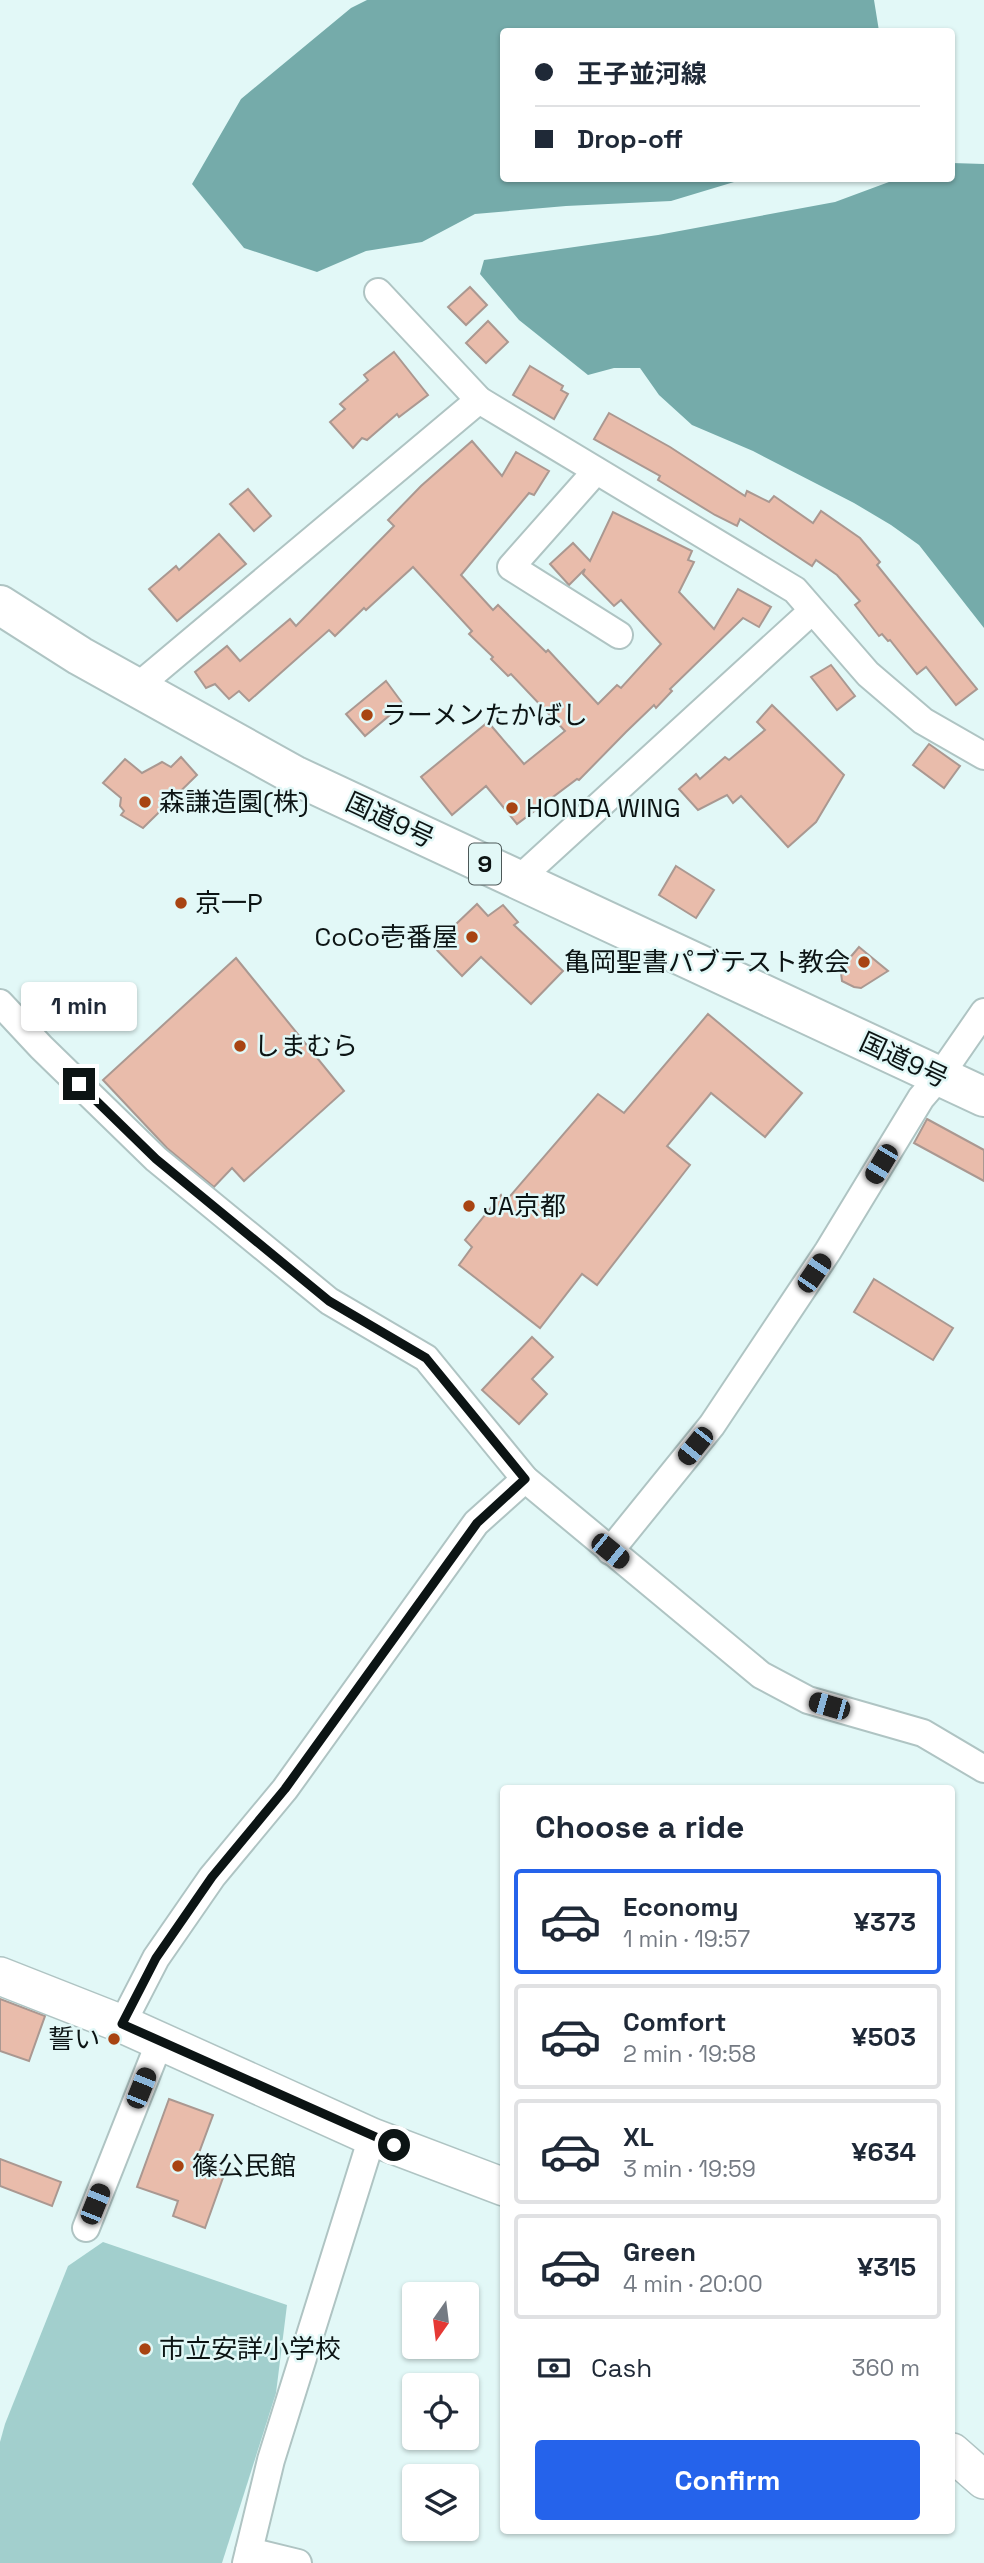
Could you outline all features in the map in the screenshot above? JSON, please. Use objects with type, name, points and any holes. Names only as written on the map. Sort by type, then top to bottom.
[{"type":"highway","name":"国道9号","points":[[0,605],[30,626],[296,776],[984,1097]]},
{"type":"main road","points":[[0,1976],[122,2024],[372,2137],[500,2185]]},
{"type":"main road","points":[[955,2455],[984,2480]]},
{"type":"street","points":[[378,292],[479,400],[795,590],[868,674],[923,721],[984,756]]},
{"type":"street","points":[[137,687],[479,400]]},
{"type":"street","points":[[596,471],[511,567],[619,635]]},
{"type":"street","points":[[519,880],[812,611]]},
{"type":"street","points":[[0,1003],[41,1047],[156,1159],[329,1301],[426,1358],[525,1479],[761,1675],[808,1700],[923,1732],[984,1769]]},
{"type":"street","points":[[610,1551],[712,1425],[828,1251],[921,1098],[939,1077],[984,1012]]},
{"type":"street","points":[[122,2024],[156,1958],[212,1877],[285,1789],[477,1523],[525,1479]]},
{"type":"street","points":[[86,2228],[160,2041]]},
{"type":"street","points":[[298,2563],[247,2557],[271,2460],[372,2137]]},
{"type":"shaded area","points":[[367,0],[874,0],[879,28],[500,28],[500,182],[734,182],[671,201],[475,214],[422,242],[366,251],[317,272],[244,248],[192,184],[241,99],[351,8]]},
{"type":"shaded area","points":[[955,163],[984,164],[984,628],[919,545],[891,525],[753,451],[692,425],[659,395],[640,368],[614,368],[588,375],[519,320],[480,274],[484,260],[658,235],[835,202],[889,182],[955,182]]},
{"type":"shaded area","name":"市立安詳小学校","points":[[103,2242],[287,2305],[276,2393],[222,2563],[0,2563],[0,2442],[5,2424],[68,2266]]},
{"type":"building","points":[[470,287],[487,305],[466,325],[448,307]]},
{"type":"building","points":[[488,321],[508,342],[486,363],[466,343]]},
{"type":"building","points":[[394,352],[428,395],[399,417],[397,414],[367,440],[362,438],[353,448],[330,422],[345,409],[340,404],[368,380],[364,375]]},
{"type":"building","points":[[530,366],[563,386],[561,390],[568,394],[554,419],[513,395]]},
{"type":"building","points":[[609,413],[670,447],[745,496],[747,491],[769,502],[774,496],[813,523],[821,511],[860,538],[880,562],[877,565],[977,689],[956,705],[926,667],[917,674],[890,640],[882,634],[879,636],[855,605],[860,601],[837,575],[816,560],[812,566],[740,519],[737,526],[715,515],[658,480],[660,476],[594,439]]},
{"type":"building","points":[[472,441],[502,476],[516,452],[549,471],[534,495],[529,493],[461,575],[493,610],[498,605],[546,652],[548,650],[598,704],[617,685],[621,688],[661,644],[621,600],[614,606],[583,574],[585,569],[569,585],[550,564],[573,543],[590,561],[613,512],[692,551],[688,560],[694,562],[679,592],[714,629],[738,589],[771,607],[759,627],[743,618],[670,689],[672,691],[656,708],[654,705],[579,780],[517,824],[486,786],[452,815],[421,777],[488,722],[524,764],[565,731],[511,674],[508,676],[491,659],[493,657],[469,634],[472,631],[413,567],[335,636],[329,630],[249,701],[239,691],[229,699],[215,684],[206,688],[195,672],[227,646],[240,661],[290,619],[296,626],[394,526],[388,520],[421,486]]},
{"type":"building","points":[[248,489],[271,516],[254,531],[230,504]]},
{"type":"building","points":[[219,534],[246,564],[177,621],[149,589],[176,566],[179,570]]},
{"type":"building","points":[[831,665],[855,696],[837,710],[811,677]]},
{"type":"building","points":[[386,681],[403,704],[365,736],[346,714]]},
{"type":"building","points":[[772,705],[844,775],[816,822],[788,847],[741,796],[733,803],[727,795],[698,810],[679,789],[696,774],[700,779],[725,757],[729,760],[765,730],[757,722]]},
{"type":"building","points":[[929,744],[960,766],[944,788],[913,765]]},
{"type":"building","name":"森謙造園(株)","points":[[181,757],[197,775],[143,828],[121,815],[124,811],[120,806],[121,798],[103,783],[125,759],[142,773],[162,762],[171,767]]},
{"type":"building","points":[[676,866],[714,890],[696,918],[659,895]]},
{"type":"building","points":[[477,904],[488,916],[503,905],[518,922],[514,925],[563,971],[531,1004],[481,957],[462,976],[433,946]]},
{"type":"building","points":[[859,947],[888,971],[861,988],[842,981],[841,973],[842,967]]},
{"type":"building","points":[[236,958],[344,1091],[244,1181],[232,1168],[214,1187],[167,1148],[103,1080]]},
{"type":"building","points":[[708,1014],[802,1093],[765,1137],[711,1093],[667,1146],[690,1165],[597,1285],[582,1274],[540,1328],[459,1265],[472,1247],[465,1240],[501,1195],[505,1202],[598,1094],[624,1113]]},
{"type":"building","points":[[927,1119],[984,1150],[984,1181],[914,1143]]},
{"type":"building","points":[[874,1279],[953,1328],[933,1360],[854,1312]]},
{"type":"building","points":[[532,1337],[553,1357],[532,1379],[547,1394],[519,1424],[482,1390]]},
{"type":"building","points":[[0,1999],[45,2016],[29,2061],[0,2051]]},
{"type":"building","name":"篠公民館","points":[[169,2099],[213,2115],[196,2161],[225,2172],[205,2228],[173,2216],[178,2201],[137,2187]]},
{"type":"building","points":[[0,2159],[61,2182],[52,2206],[0,2186]]},
{"type":"place","name":"ラーメンたかばし","points":[[367,715]]},
{"type":"place","name":"森謙造園(株)","points":[[145,802]]},
{"type":"place","name":"HONDA WING","points":[[512,808]]},
{"type":"place","name":"京一P","points":[[181,903]]},
{"type":"place","name":"CoCo壱番屋","points":[[472,937]]},
{"type":"place","name":"亀岡聖書パブテスト教会","points":[[864,962]]},
{"type":"place","name":"しまむら","points":[[240,1046]]},
{"type":"place","name":"JA京都","points":[[469,1206]]},
{"type":"place","name":"誓い","points":[[114,2039]]},
{"type":"place","name":"篠公民館","points":[[178,2166]]},
{"type":"place","name":"市立安詳小学校","points":[[145,2349]]},
{"type":"route","points":[[79,1084],[156,1159],[329,1301],[426,1358],[525,1479],[477,1523],[285,1789],[212,1877],[156,1958],[122,2024],[394,2145]]}]
